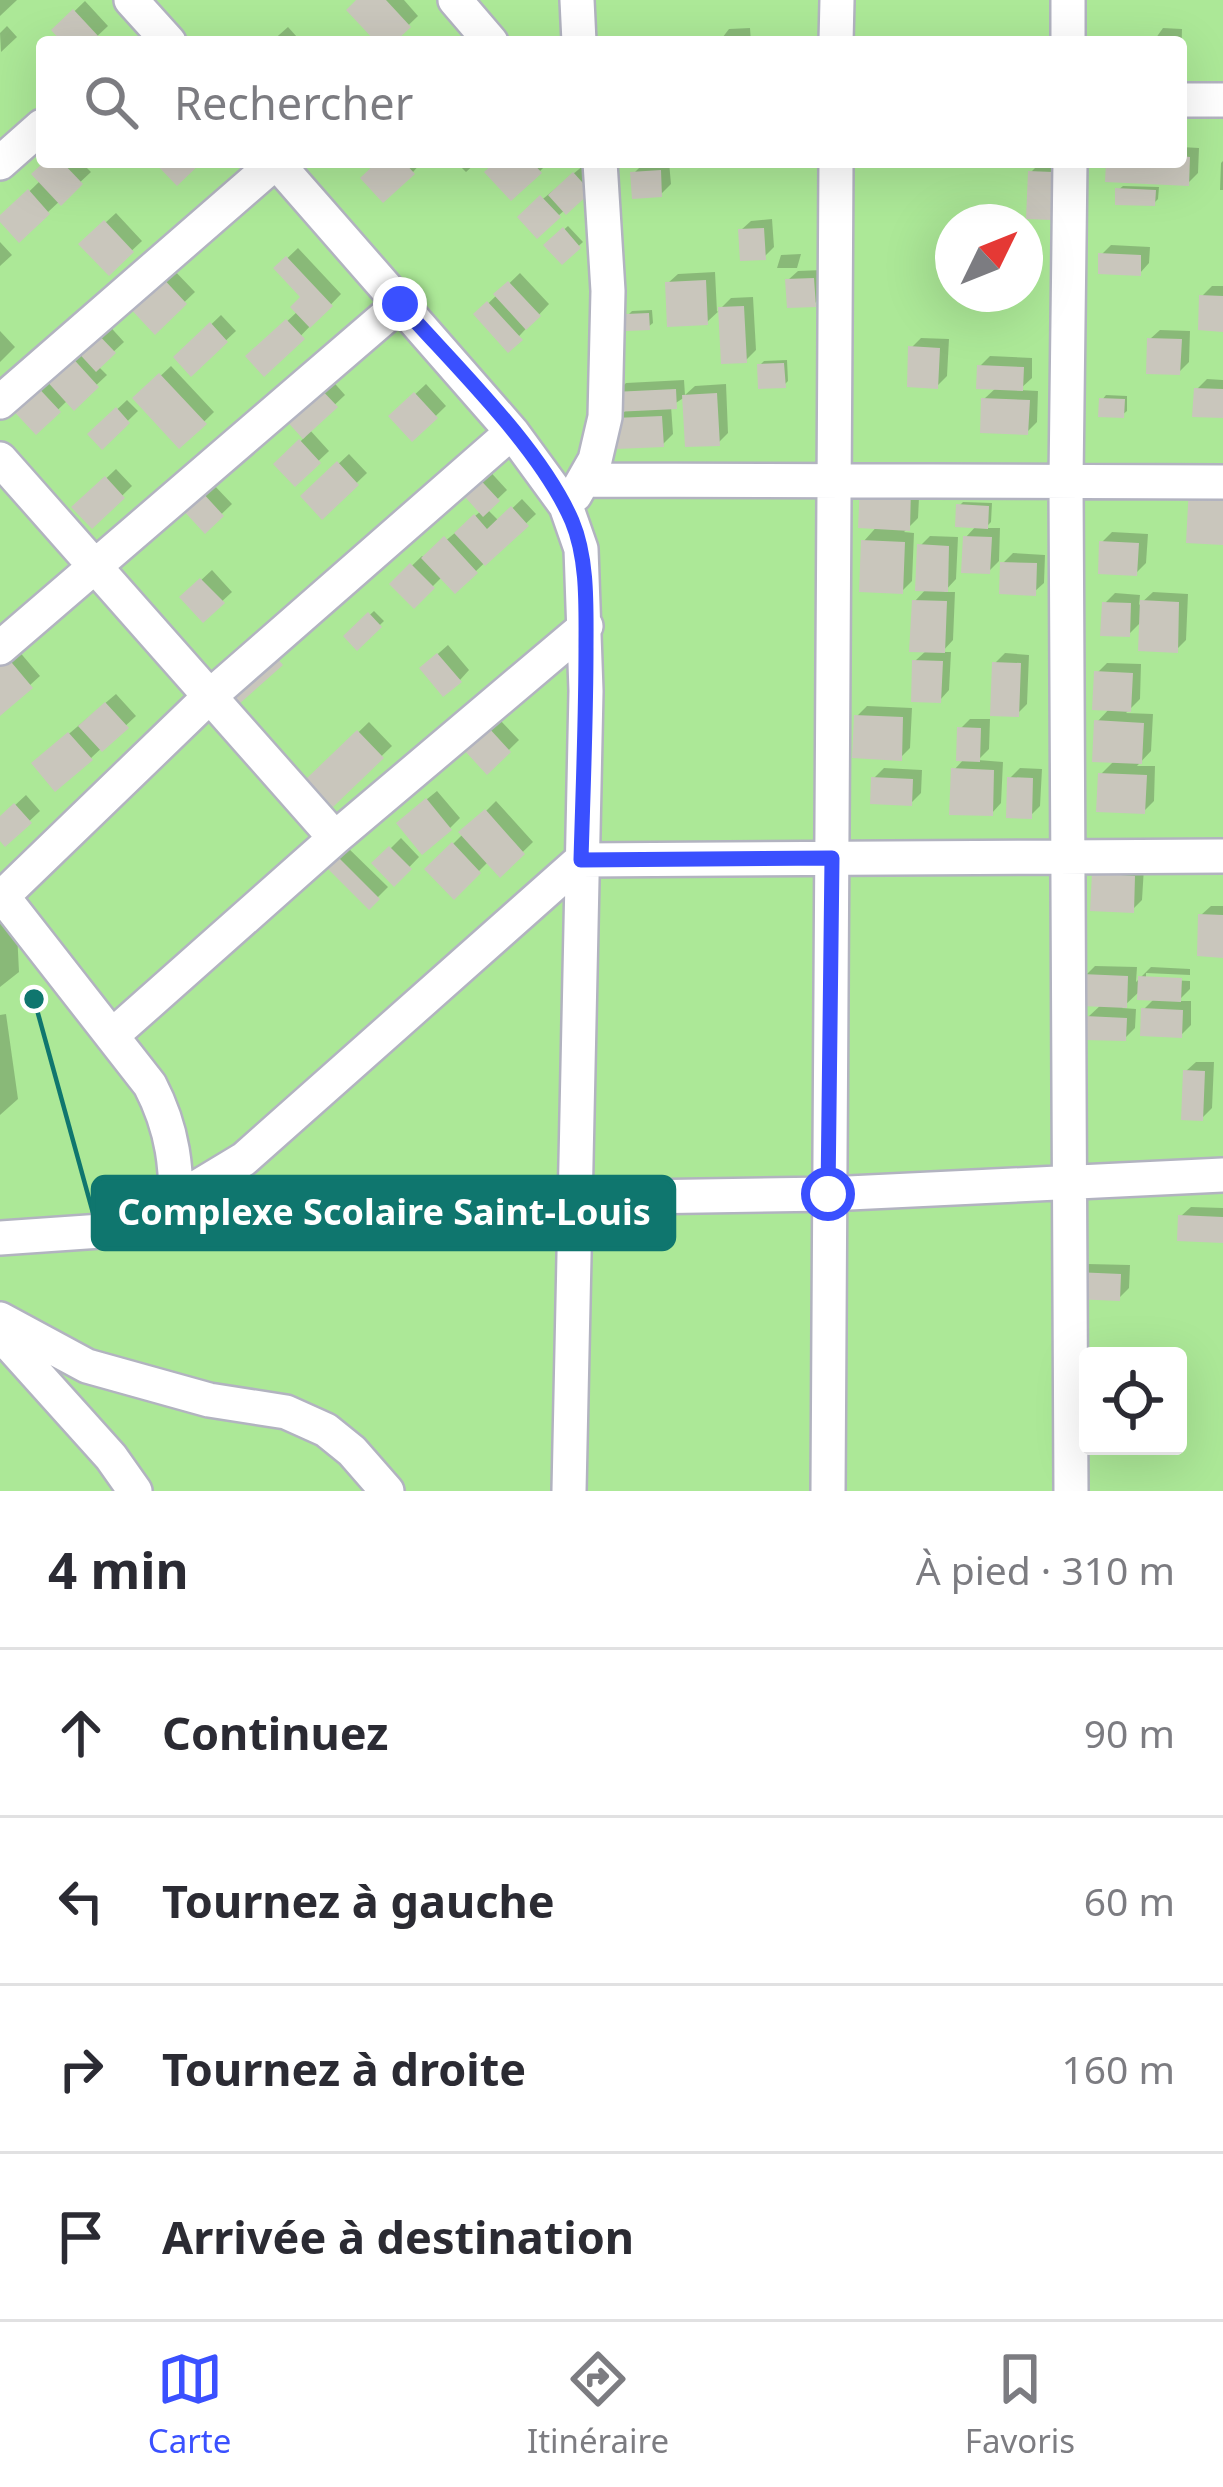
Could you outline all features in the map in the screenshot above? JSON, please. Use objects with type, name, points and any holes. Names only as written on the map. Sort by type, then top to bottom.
[{"type":"street","points":[[131,0],[155,36]]},
{"type":"street","points":[[455,0],[486,36]]},
{"type":"street","points":[[577,0],[579,36]]},
{"type":"street","points":[[836,0],[836,36]]},
{"type":"street","points":[[1068,0],[1068,36]]},
{"type":"street","points":[[1187,100],[1223,100]]},
{"type":"street","points":[[0,163],[36,131]]},
{"type":"street","points":[[0,402],[269,168]]},
{"type":"street","points":[[281,168],[512,432],[576,493],[836,479],[1223,482]]},
{"type":"street","points":[[568,1491],[586,626],[576,493],[605,418],[608,291],[600,168]]},
{"type":"street","points":[[828,1491],[836,168]]},
{"type":"street","points":[[1070,168],[1066,480],[1071,1491]]},
{"type":"street","points":[[0,648],[400,304]]},
{"type":"street","points":[[176,1212],[177,1166],[162,1108],[113,1034],[1,894],[209,697],[512,432]]},
{"type":"street","points":[[0,459],[335,838]]},
{"type":"street","points":[[113,1034],[586,626]]},
{"type":"street","points":[[176,1212],[244,1159],[581,860],[1223,856]]},
{"type":"street","points":[[0,1238],[176,1212],[828,1194],[1223,1175]]},
{"type":"street","points":[[9,1341],[111,1457],[134,1491]]},
{"type":"street","points":[[9,1341],[209,1400],[286,1412],[326,1430],[387,1491]]},
{"type":"green space","points":[[0,0],[1223,0],[1223,1491],[0,1491]]},
{"type":"building","points":[[356,0],[386,0],[411,27],[401,36],[370,36],[346,10]]},
{"type":"building","points":[[73,9],[98,36],[56,36],[51,30]]},
{"type":"building","points":[[1190,157],[1189,186],[1105,182],[1106,168],[1187,168]]},
{"type":"building","points":[[38,168],[68,168],[83,184],[61,206],[31,174]]},
{"type":"building","points":[[160,168],[196,168],[177,186]]},
{"type":"building","points":[[371,168],[410,168],[415,174],[383,203],[360,178]]},
{"type":"building","points":[[488,168],[537,168],[542,173],[511,201],[484,172]]},
{"type":"building","points":[[661,170],[662,197],[632,199],[630,172]]},
{"type":"building","points":[[1028,171],[1053,172],[1051,220],[1043,220],[1043,204],[1027,204]]},
{"type":"building","points":[[573,172],[591,192],[566,215],[548,195]]},
{"type":"building","points":[[1115,188],[1156,190],[1155,206],[1115,205]]},
{"type":"building","points":[[28,189],[50,214],[19,243],[0,222],[0,215]]},
{"type":"building","points":[[540,195],[561,217],[537,239],[517,217]]},
{"type":"building","points":[[104,220],[134,252],[109,276],[78,244]]},
{"type":"building","points":[[563,227],[581,248],[562,265],[543,245]]},
{"type":"building","points":[[764,228],[766,260],[740,261],[738,229]]},
{"type":"building","points":[[1098,253],[1141,255],[1141,276],[1098,274]]},
{"type":"building","points":[[286,256],[333,306],[310,328],[290,307],[300,297],[273,268]]},
{"type":"building","points":[[159,274],[187,304],[155,335],[126,304]]},
{"type":"building","points":[[814,278],[816,307],[787,308],[785,279]]},
{"type":"building","points":[[706,280],[708,325],[667,327],[665,282]]},
{"type":"building","points":[[508,281],[541,316],[526,330],[493,294]]},
{"type":"building","points":[[1199,295],[1223,296],[1223,332],[1198,330]]},
{"type":"building","points":[[487,301],[523,340],[508,353],[473,314]]},
{"type":"building","points":[[744,306],[747,363],[721,364],[718,307]]},
{"type":"building","points":[[649,313],[650,330],[626,331],[625,314]]},
{"type":"building","points":[[286,319],[305,339],[264,377],[245,356]]},
{"type":"building","points":[[210,322],[228,342],[191,377],[173,357]]},
{"type":"building","points":[[93,329],[116,353],[96,372],[73,347]]},
{"type":"building","points":[[1147,338],[1182,339],[1180,375],[1146,374]]},
{"type":"building","points":[[908,346],[940,348],[938,389],[907,387]]},
{"type":"building","points":[[68,353],[99,387],[74,411],[43,377]]},
{"type":"building","points":[[784,363],[786,388],[758,389],[757,364]]},
{"type":"building","points":[[977,365],[1024,367],[1023,391],[976,389]]},
{"type":"building","points":[[159,373],[207,424],[179,449],[132,398]]},
{"type":"building","points":[[32,381],[61,412],[36,435],[7,404]]},
{"type":"building","points":[[317,385],[338,407],[303,439],[283,417]]},
{"type":"building","points":[[1194,388],[1223,389],[1223,418],[1192,417]]},
{"type":"building","points":[[676,389],[677,409],[614,412],[613,392]]},
{"type":"building","points":[[414,392],[438,418],[412,442],[388,416]]},
{"type":"building","points":[[717,393],[720,446],[685,447],[682,395]]},
{"type":"building","points":[[981,398],[1030,400],[1028,435],[980,433]]},
{"type":"building","points":[[1099,398],[1125,399],[1124,418],[1098,417]]},
{"type":"building","points":[[116,407],[130,423],[102,450],[87,434]]},
{"type":"building","points":[[662,416],[664,447],[616,449],[614,418]]},
{"type":"building","points":[[299,439],[321,463],[295,487],[273,464]]},
{"type":"building","points":[[337,461],[359,485],[322,520],[300,496]]},
{"type":"building","points":[[474,473],[500,501],[483,517],[457,488]]},
{"type":"building","points":[[105,476],[125,498],[92,529],[71,507]]},
{"type":"building","points":[[860,484],[911,487],[910,531],[858,528]]},
{"type":"building","points":[[1189,486],[1223,487],[1223,545],[1186,543]]},
{"type":"building","points":[[201,491],[224,516],[205,534],[182,509]]},
{"type":"building","points":[[956,504],[989,506],[988,529],[955,527]]},
{"type":"building","points":[[511,506],[529,526],[485,566],[454,533],[474,514],[487,529]]},
{"type":"building","points":[[444,536],[478,573],[455,594],[421,558]]},
{"type":"building","points":[[963,536],[992,537],[990,574],[961,573]]},
{"type":"building","points":[[861,540],[905,542],[903,594],[859,592]]},
{"type":"building","points":[[1099,541],[1139,543],[1137,576],[1098,574]]},
{"type":"building","points":[[917,544],[949,546],[948,592],[915,591]]},
{"type":"building","points":[[1000,562],[1037,563],[1036,596],[999,594]]},
{"type":"building","points":[[410,563],[435,588],[414,609],[389,584]]},
{"type":"building","points":[[200,578],[225,603],[203,623],[179,597]]},
{"type":"building","points":[[912,600],[947,601],[945,653],[909,652]]},
{"type":"building","points":[[1140,600],[1179,602],[1178,653],[1138,651]]},
{"type":"building","points":[[1102,602],[1131,603],[1130,637],[1100,636]]},
{"type":"building","points":[[368,612],[382,627],[357,651],[343,636]]},
{"type":"building","points":[[271,651],[283,665],[238,705],[225,690]]},
{"type":"building","points":[[437,653],[462,682],[443,697],[419,668]]},
{"type":"building","points":[[7,657],[33,688],[0,716],[0,663]]},
{"type":"building","points":[[912,660],[943,661],[941,703],[911,702]]},
{"type":"building","points":[[992,662],[1021,663],[1019,717],[990,716]]},
{"type":"building","points":[[1094,671],[1133,673],[1131,712],[1092,710]]},
{"type":"building","points":[[105,702],[129,728],[102,752],[78,726]]},
{"type":"building","points":[[854,715],[903,717],[902,761],[852,758]]},
{"type":"building","points":[[1094,720],[1144,723],[1142,764],[1092,762]]},
{"type":"building","points":[[488,727],[511,752],[487,775],[464,750]]},
{"type":"building","points":[[957,727],[981,728],[980,762],[956,761]]},
{"type":"building","points":[[357,730],[384,758],[333,807],[306,779]]},
{"type":"building","points":[[68,732],[93,760],[55,792],[31,763]]},
{"type":"building","points":[[951,768],[994,770],[993,816],[949,815]]},
{"type":"building","points":[[1098,773],[1147,775],[1145,814],[1096,812]]},
{"type":"building","points":[[871,777],[913,779],[912,806],[870,804]]},
{"type":"building","points":[[1007,777],[1033,778],[1032,819],[1006,818]]},
{"type":"building","points":[[426,798],[452,830],[422,855],[396,823]]},
{"type":"building","points":[[14,803],[32,823],[5,847],[0,841],[0,816]]},
{"type":"building","points":[[485,809],[525,854],[500,878],[458,832]]},
{"type":"building","points":[[452,842],[481,873],[454,900],[424,869]]},
{"type":"building","points":[[389,846],[412,869],[394,887],[371,863]]},
{"type":"building","points":[[331,850],[380,899],[369,910],[320,861]]},
{"type":"building","points":[[1092,873],[1135,876],[1134,913],[1090,911]]},
{"type":"building","points":[[1198,914],[1223,915],[1223,958],[1197,956]]},
{"type":"building","points":[[1082,974],[1128,976],[1127,1008],[1081,1006]]},
{"type":"building","points":[[1138,976],[1182,978],[1181,1002],[1137,1000]]},
{"type":"building","points":[[1141,1008],[1183,1010],[1182,1038],[1140,1036]]},
{"type":"building","points":[[1085,1016],[1127,1018],[1126,1041],[1084,1040]]},
{"type":"building","points":[[1183,1070],[1205,1071],[1203,1121],[1181,1120]]},
{"type":"building","points":[[1178,1215],[1223,1217],[1223,1243],[1177,1241]]},
{"type":"building","points":[[1075,1272],[1121,1274],[1120,1301],[1074,1299]]},
{"type":"place","name":"Complexe Scolaire Saint-Louis","points":[[34,999]]},
{"type":"route","points":[[400,304],[512,432],[548,478],[574,525],[581,549],[586,626],[581,860],[832,858],[828,1194]]}]
